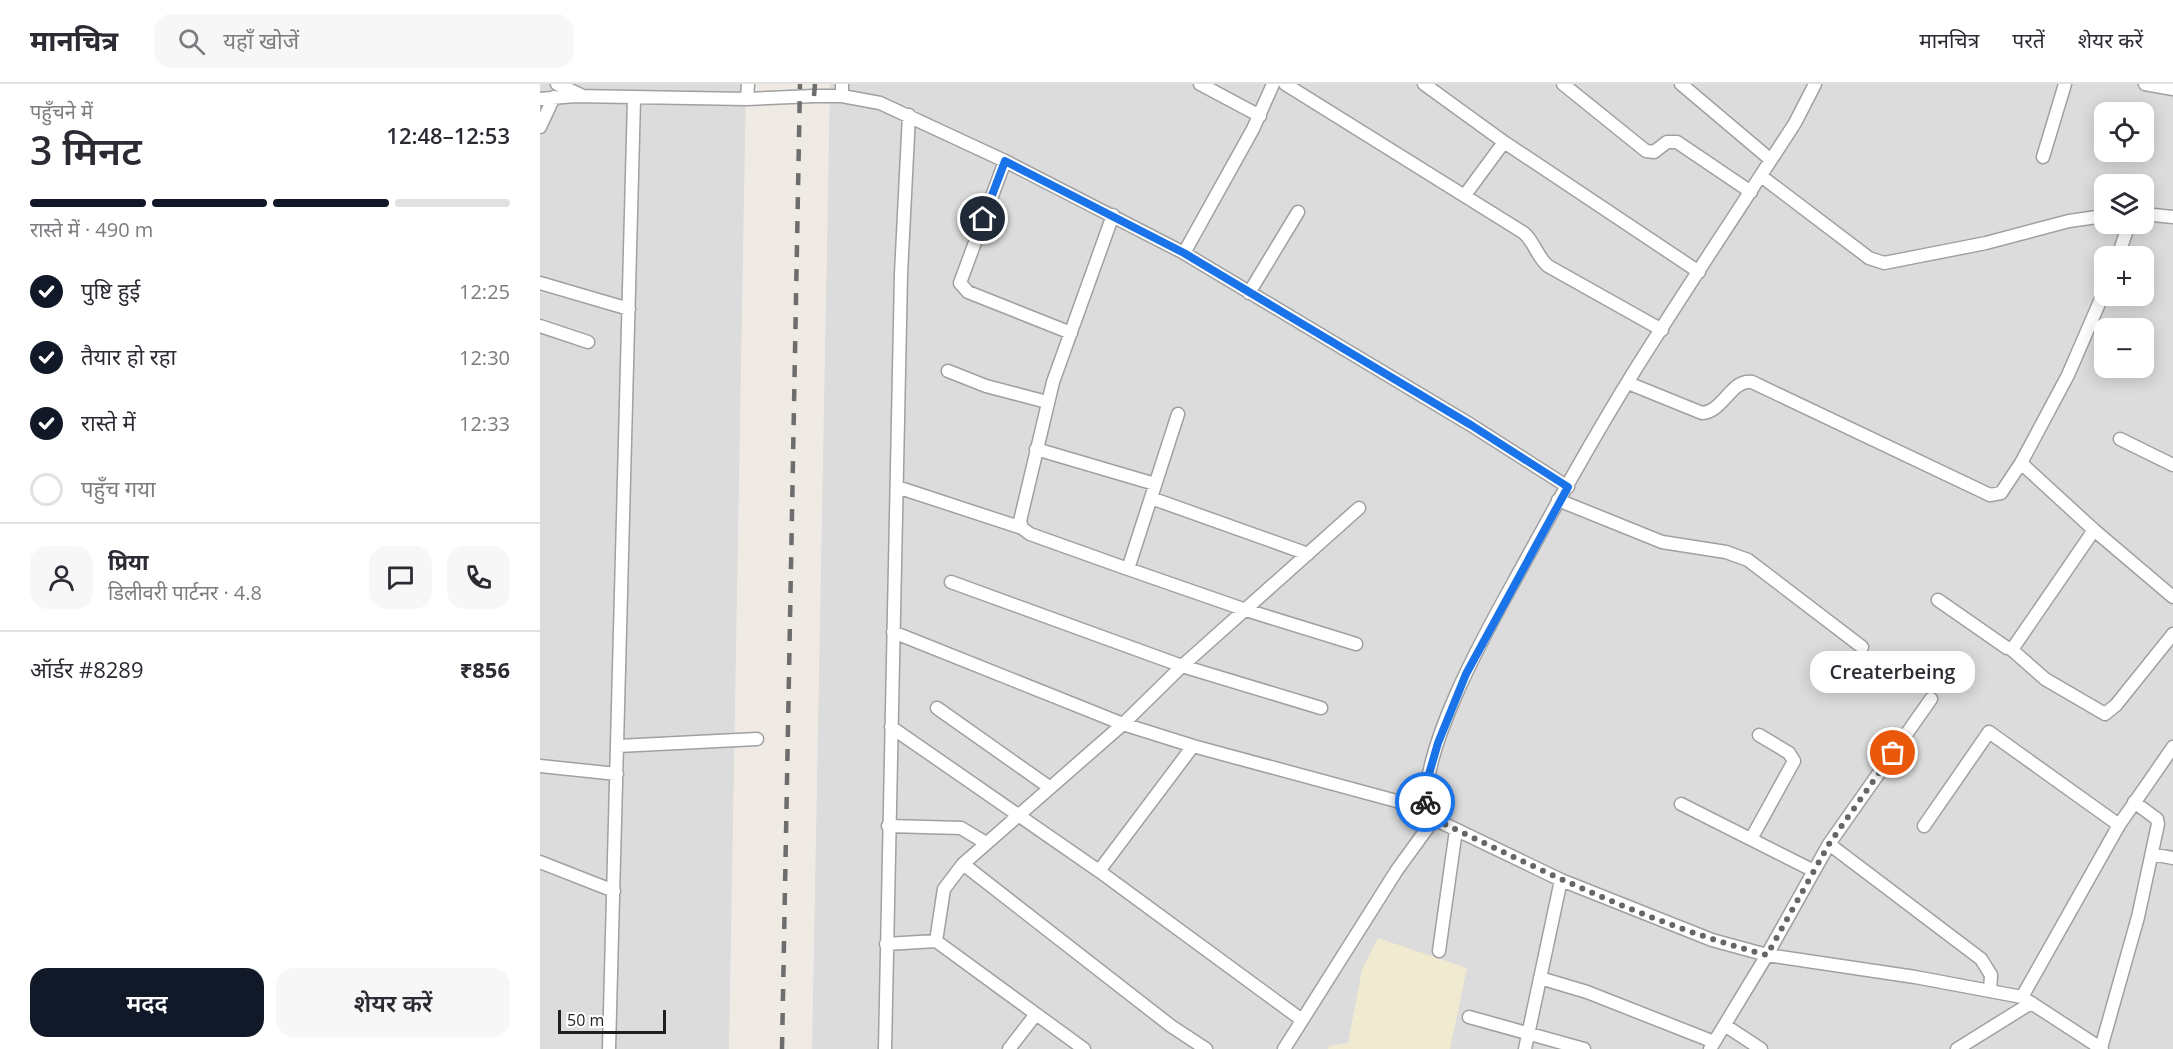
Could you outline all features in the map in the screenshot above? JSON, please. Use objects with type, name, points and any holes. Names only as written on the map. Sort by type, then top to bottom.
[{"type":"street","points":[[557,84],[583,96]]},
{"type":"street","points":[[747,99],[748,84]]},
{"type":"street","points":[[1200,84],[1260,116]]},
{"type":"street","points":[[1184,253],[1260,116],[1273,84]]},
{"type":"street","points":[[1285,84],[1524,233],[1534,243],[1540,258],[1548,266],[1662,330]]},
{"type":"street","points":[[1424,84],[1504,142],[1699,272]]},
{"type":"street","points":[[1563,84],[1646,151],[1654,152],[1667,141],[1677,142],[1751,192]]},
{"type":"street","points":[[1426,809],[1429,774],[1466,674],[1558,500],[1568,487],[1628,383],[1771,160],[1815,84]]},
{"type":"street","points":[[2043,157],[2065,84]]},
{"type":"street","points":[[2145,84],[2173,89]]},
{"type":"street","points":[[1688,86],[1771,160]]},
{"type":"street","points":[[540,127],[544,97],[747,99],[842,90],[880,103],[1005,161],[1184,253],[1471,425],[1568,487]]},
{"type":"street","points":[[609,1049],[634,99]]},
{"type":"street","points":[[885,1049],[901,274],[909,115]]},
{"type":"street","points":[[1465,195],[1504,142]]},
{"type":"street","points":[[1005,161],[960,283],[968,292],[1071,333]]},
{"type":"street","points":[[1761,176],[1869,258],[1884,263],[1986,243],[2069,221],[2094,217]]},
{"type":"street","points":[[1250,293],[1298,212]]},
{"type":"street","points":[[1022,528],[1020,520],[1047,402],[1113,215]]},
{"type":"street","points":[[2154,215],[2173,217]]},
{"type":"street","points":[[540,283],[629,309]]},
{"type":"street","points":[[1628,383],[1702,413],[1713,409],[1741,382],[1752,382],[1990,495],[2001,493],[2020,463],[2068,375],[2098,306]]},
{"type":"street","points":[[540,326],[588,342]]},
{"type":"street","points":[[948,371],[986,386],[1047,402]]},
{"type":"street","points":[[1128,569],[1178,414]]},
{"type":"street","points":[[2120,439],[2173,465]]},
{"type":"street","points":[[1036,449],[1155,484]]},
{"type":"street","points":[[2020,463],[2173,597]]},
{"type":"street","points":[[897,488],[1022,528],[1030,534],[1246,610],[1356,644]]},
{"type":"street","points":[[1151,498],[1308,554]]},
{"type":"street","points":[[1558,500],[1662,542],[1726,552],[1748,560],[1862,647]]},
{"type":"street","points":[[936,941],[944,889],[963,864],[1123,724],[1182,666],[1359,508]]},
{"type":"street","points":[[2011,649],[2015,647],[2094,530]]},
{"type":"street","points":[[951,582],[1182,666],[1321,708]]},
{"type":"street","points":[[1938,600],[2011,649],[2045,679],[2105,714],[2116,705],[2173,634]]},
{"type":"street","points":[[893,632],[1123,724],[1193,746],[1426,809],[1434,819],[1561,880],[1712,940],[1767,955],[1989,991],[2027,1000],[2101,1049],[2138,916],[2152,854],[2157,819],[2134,802]]},
{"type":"street","points":[[1540,978],[1587,992],[1712,1046],[1726,1026],[1829,844],[1931,699]]},
{"type":"street","points":[[937,708],[1049,787]]},
{"type":"street","points":[[891,727],[1098,871],[1302,1020]]},
{"type":"street","points":[[1924,826],[1989,732],[2119,825]]},
{"type":"street","points":[[1751,839],[1794,761],[1790,753],[1759,735]]},
{"type":"street","points":[[618,746],[757,739]]},
{"type":"street","points":[[1098,871],[1193,746]]},
{"type":"street","points":[[1957,1049],[2027,1000],[2119,825],[2171,753]]},
{"type":"street","points":[[540,766],[618,774]]},
{"type":"street","points":[[1681,804],[1814,871]]},
{"type":"street","points":[[1284,1049],[1397,870],[1434,819]]},
{"type":"street","points":[[888,826],[961,828],[987,843]]},
{"type":"street","points":[[1439,951],[1456,830]]},
{"type":"street","points":[[1829,844],[1981,959],[1991,975],[1989,991]]},
{"type":"street","points":[[2152,854],[2173,858]]},
{"type":"street","points":[[540,862],[614,891]]},
{"type":"street","points":[[963,864],[1171,1026],[1206,1049]]},
{"type":"street","points":[[1525,1049],[1561,880]]},
{"type":"street","points":[[886,944],[936,941],[1084,1049]]},
{"type":"street","points":[[1009,1049],[1036,1014]]},
{"type":"street","points":[[1469,1017],[1584,1049]]},
{"type":"street","points":[[1726,1026],[1761,1049]]},
{"type":"shaded area","points":[[540,84],[746,84],[729,1049],[540,1049]]},
{"type":"shaded area","points":[[830,84],[2173,84],[2173,1049],[812,1049]]},
{"type":"shaded area","points":[[1378,938],[1467,968],[1450,1049],[1328,1049],[1329,1046],[1348,1043],[1362,970]]},
{"type":"railway","points":[[782,1049],[800,84]]},
{"type":"railway","points":[[814,96],[815,84]]},
{"type":"way so far","points":[[1425,802],[1426,809],[1434,819],[1561,880],[1712,940],[1767,955],[1829,844],[1893,753]]},
{"type":"place","name":"Createrbeing","points":[[1893,753]]},
{"type":"route","points":[[983,219],[1005,161],[1184,253],[1471,425],[1568,487],[1558,500],[1466,674],[1438,743],[1429,774],[1425,802]]}]
